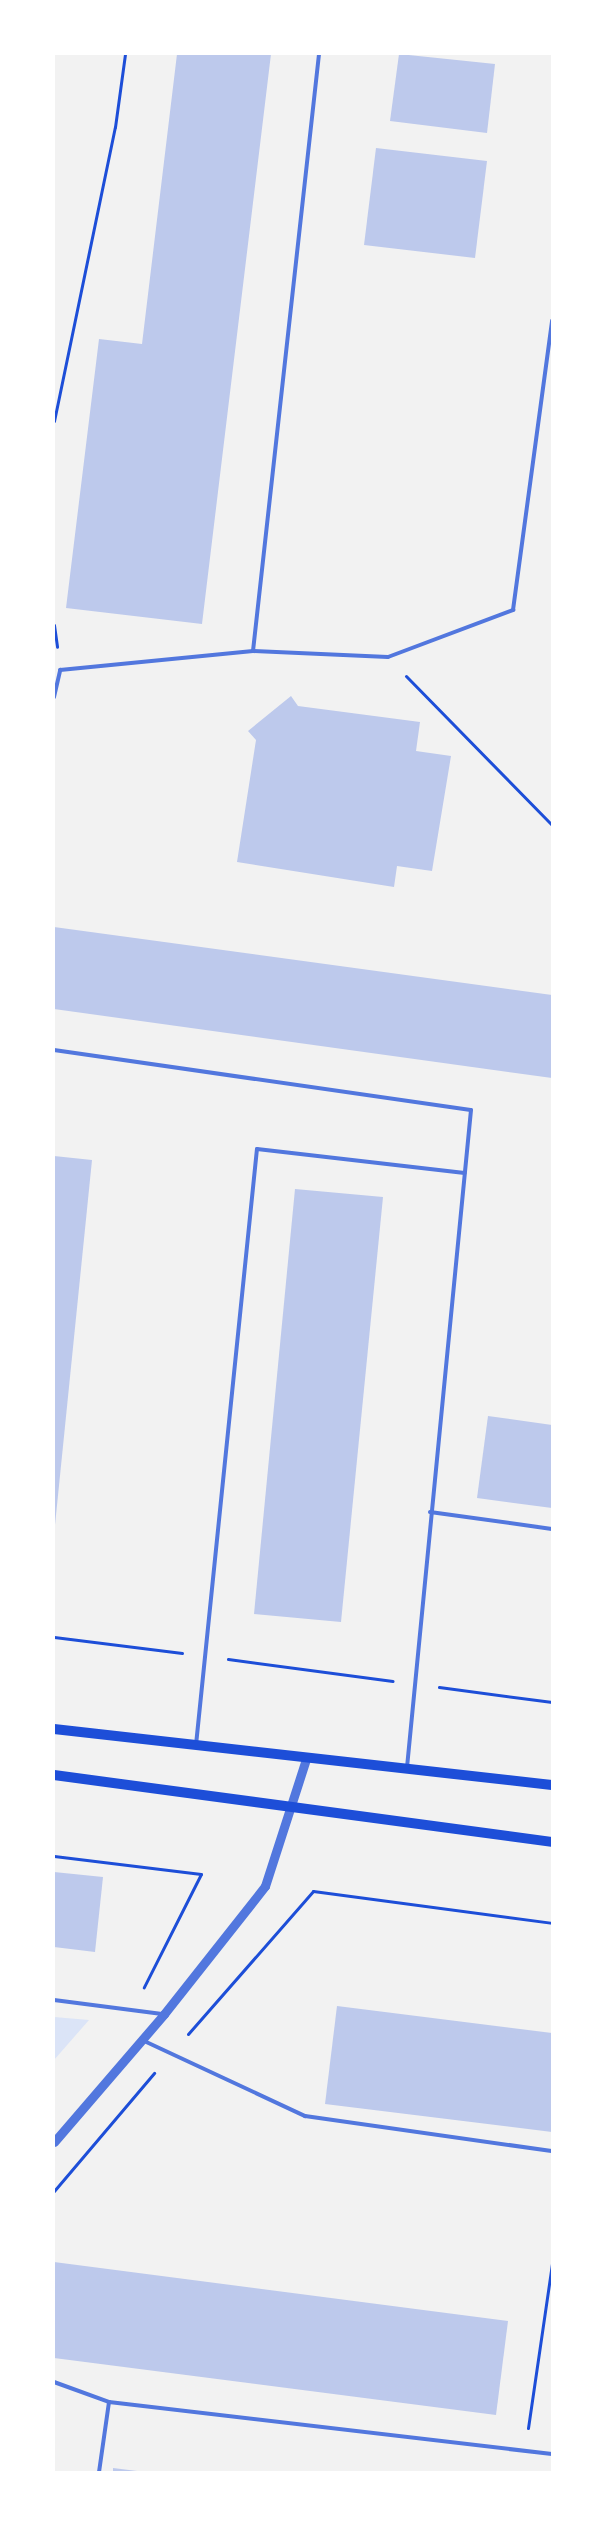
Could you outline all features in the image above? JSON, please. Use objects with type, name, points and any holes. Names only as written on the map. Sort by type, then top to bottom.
[{"type":"main road","points":[[54,1729],[196,1747],[552,1785]]},
{"type":"main road","points":[[54,1775],[552,1842]]},
{"type":"street","points":[[54,2142],[164,2014],[265,1886],[294,1808],[306,1759]]},
{"type":"lane","points":[[253,651],[319,54]]},
{"type":"lane","points":[[54,697],[60,670],[253,651],[388,657],[513,610],[552,320]]},
{"type":"lane","points":[[54,1050],[471,1110],[413,1684],[407,1770]]},
{"type":"lane","points":[[196,1747],[205,1656],[218,1561],[257,1149],[465,1173]]},
{"type":"lane","points":[[430,1512],[552,1529]]},
{"type":"lane","points":[[54,2000],[164,2014]]},
{"type":"lane","points":[[142,2040],[305,2116],[552,2151]]},
{"type":"lane","points":[[54,2382],[109,2402],[552,2454]]},
{"type":"lane","points":[[99,2472],[109,2402]]},
{"type":"path","points":[[54,421],[115,127],[125,54]]},
{"type":"path","points":[[388,657],[552,825]]},
{"type":"path","points":[[54,1637],[552,1702]]},
{"type":"path","points":[[54,1856],[201,1874]]},
{"type":"path","points":[[312,1890],[552,1923]]},
{"type":"path","points":[[524,2451],[552,2263]]},
{"type":"shaded area","points":[[54,2017],[89,2020],[54,2060]]},
{"type":"building","points":[[177,54],[271,54],[202,624],[66,608],[99,339],[142,344]]},
{"type":"building","points":[[399,54],[495,64],[487,133],[390,121]]},
{"type":"building","points":[[376,148],[487,161],[475,258],[364,245]]},
{"type":"building","points":[[291,696],[298,706],[420,722],[416,751],[451,756],[432,871],[397,866],[394,887],[237,862],[256,740],[248,731]]},
{"type":"building","points":[[54,927],[552,995],[552,1078],[54,1009]]},
{"type":"building","points":[[54,1156],[92,1160],[55,1525],[54,1525]]},
{"type":"building","points":[[295,1189],[383,1197],[341,1622],[254,1614]]},
{"type":"building","points":[[488,1416],[552,1425],[552,1508],[477,1498]]},
{"type":"building","points":[[54,1872],[103,1877],[95,1952],[54,1947]]},
{"type":"building","points":[[337,2006],[552,2033],[552,2132],[325,2104]]},
{"type":"building","points":[[54,2262],[508,2321],[496,2415],[54,2358]]},
{"type":"building","points":[[113,2468],[137,2471],[137,2472],[113,2472]]}]
